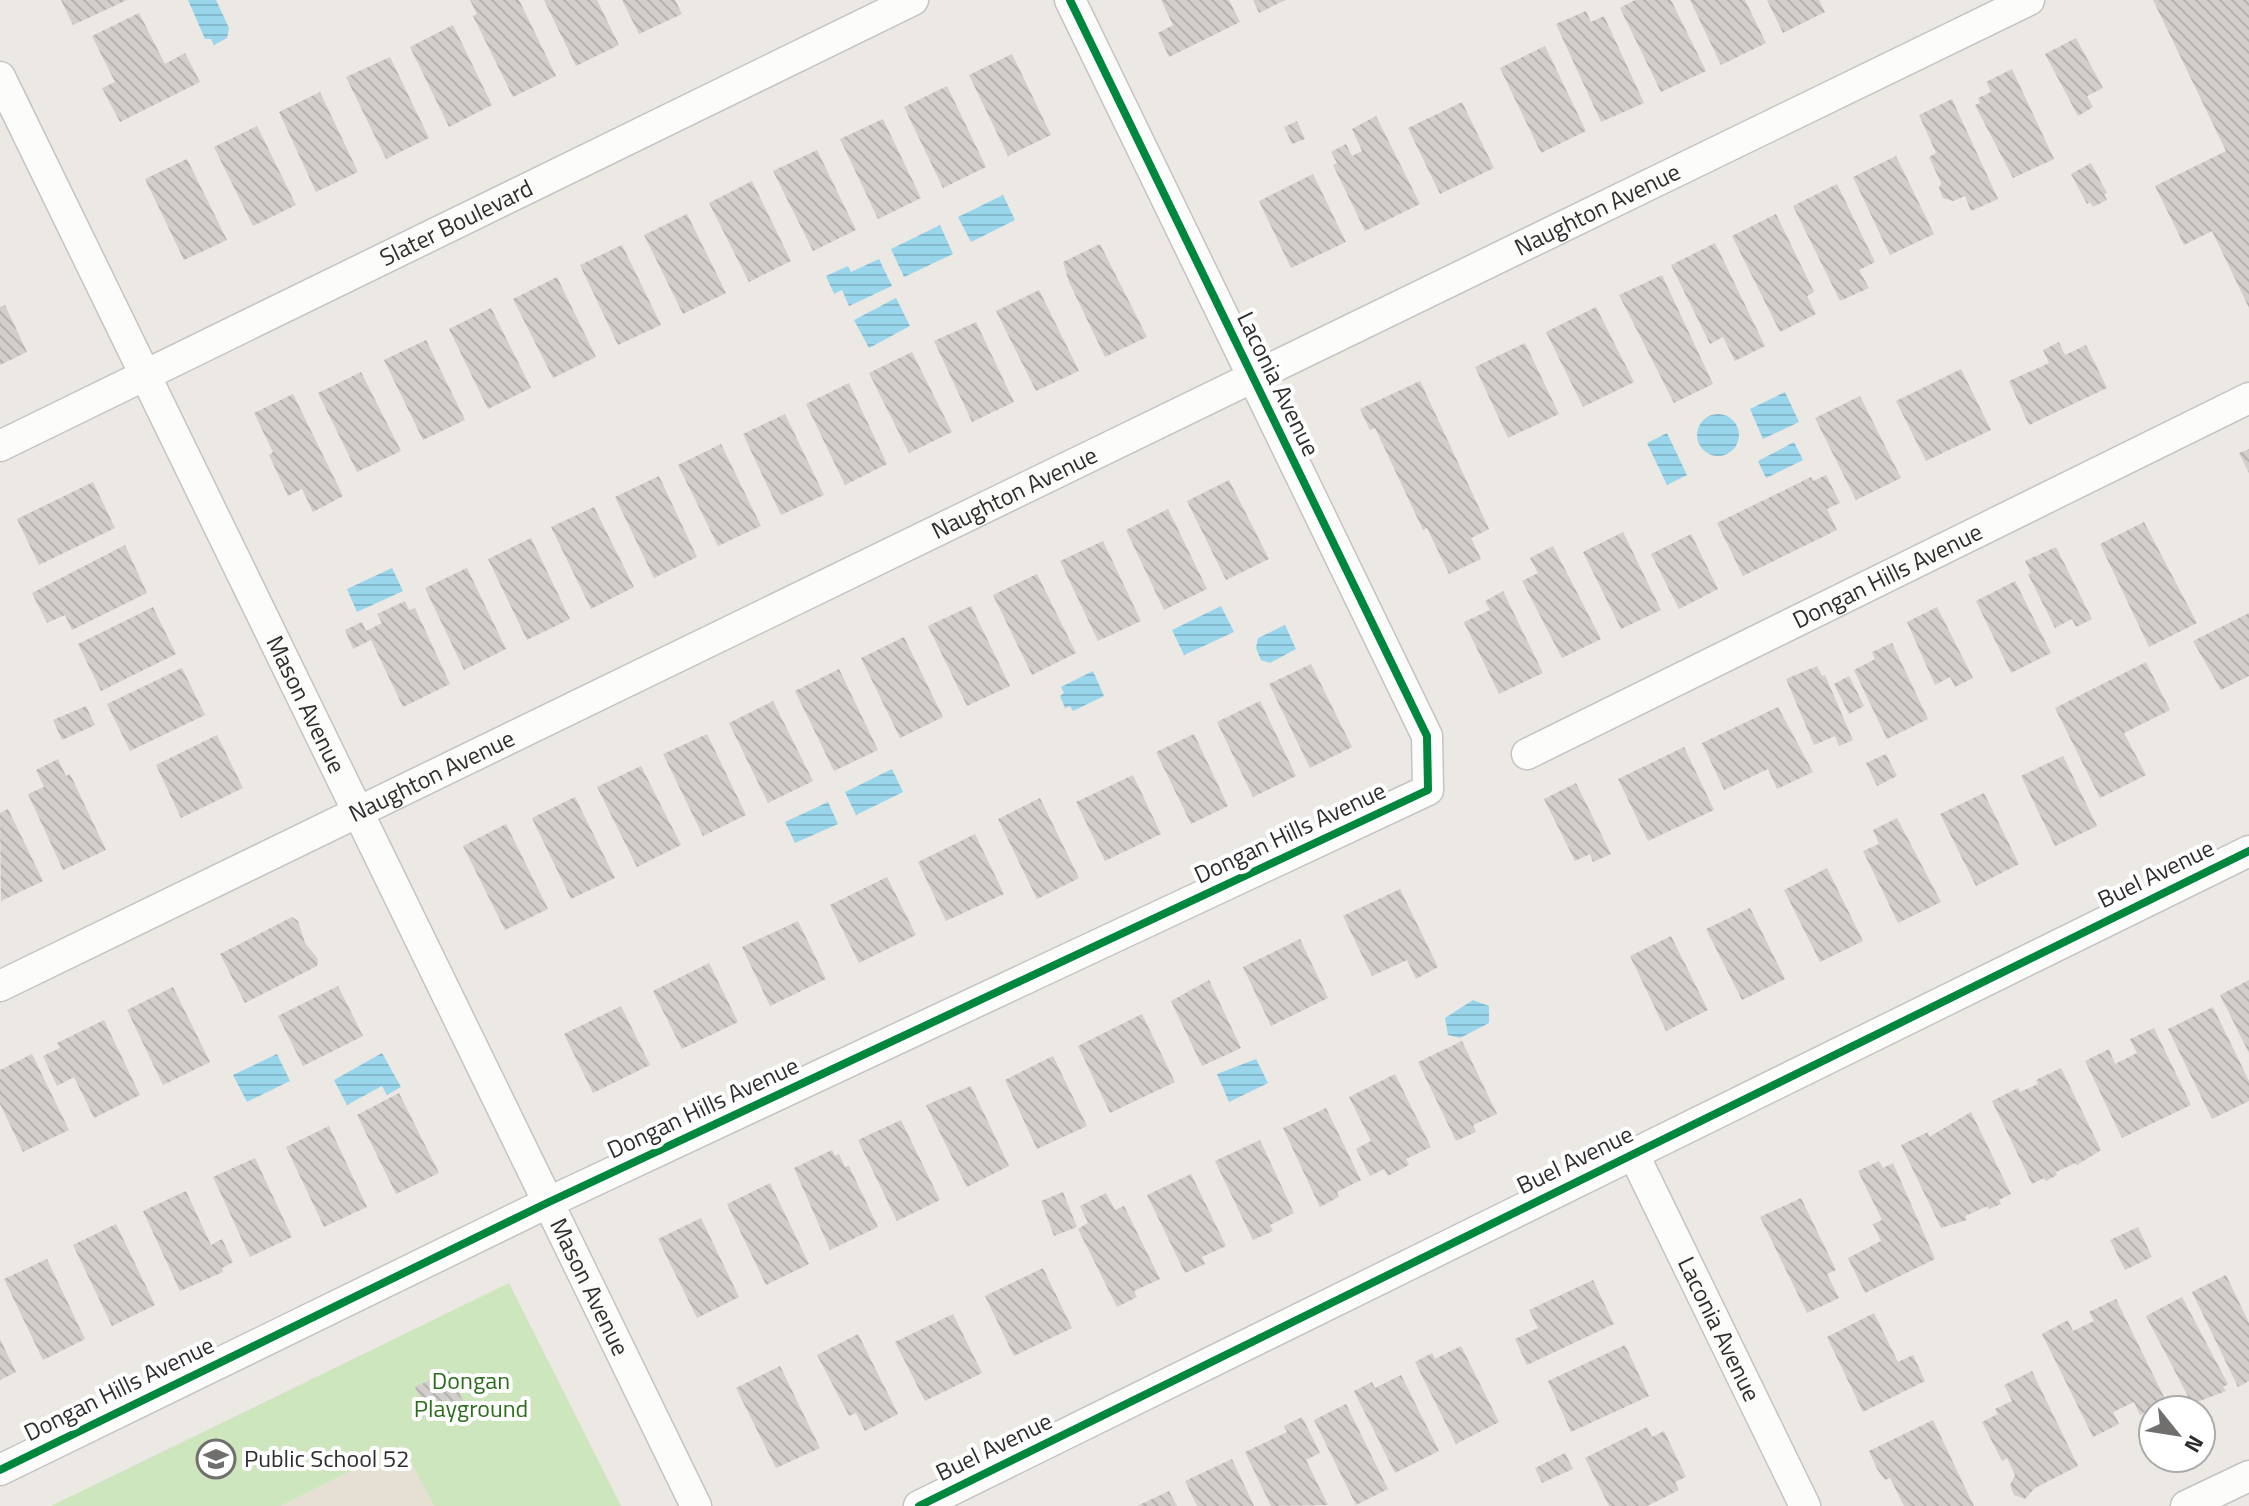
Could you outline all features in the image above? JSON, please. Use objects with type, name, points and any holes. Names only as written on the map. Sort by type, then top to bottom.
[{"type":"street","name":"Slater Boulevard","points":[[0,446],[913,0]]},
{"type":"street","name":"Laconia Avenue","points":[[1070,0],[1427,736],[1428,790]]},
{"type":"street","name":"Naughton Avenue","points":[[0,986],[2029,0]]},
{"type":"street","name":"Mason Avenue","points":[[0,77],[696,1506]]},
{"type":"street","name":"Dongan Hills Avenue","points":[[1527,754],[2249,398]]},
{"type":"street","name":"Dongan Hills Avenue","points":[[0,1470],[547,1203],[1428,790]]},
{"type":"street","name":"Buel Avenue","points":[[919,1506],[2249,851]]},
{"type":"street","name":"Laconia Avenue","points":[[1633,1153],[1805,1506]]},
{"type":"street","points":[[2186,1506],[2249,1476]]},
{"type":"shaded area","name":"Public School 52","points":[[257,1406],[402,1444],[434,1506],[51,1506]]},
{"type":"green space","name":"Dongan Playground","points":[[509,1283],[621,1506],[434,1506],[402,1445],[280,1506],[51,1506]]},
{"type":"water","points":[[188,0],[216,0],[229,28],[227,38],[214,45],[211,39],[205,39]]},
{"type":"water","points":[[1003,195],[1015,220],[971,242],[958,217]]},
{"type":"water","points":[[940,225],[953,254],[904,277],[891,249]]},
{"type":"water","points":[[879,259],[892,286],[849,306],[842,290],[834,294],[826,276],[848,266],[851,272]]},
{"type":"water","points":[[896,298],[910,326],[869,348],[854,320]]},
{"type":"water","points":[[1785,392],[1799,422],[1763,439],[1750,409]]},
{"type":"water","points":[[1718,414],[1733,420],[1739,435],[1733,450],[1718,456],[1703,450],[1697,435],[1703,420]]},
{"type":"water","points":[[1667,433],[1687,475],[1667,485],[1647,443]]},
{"type":"water","points":[[1794,442],[1803,460],[1766,478],[1758,461]]},
{"type":"water","points":[[392,568],[403,591],[357,612],[347,589]]},
{"type":"water","points":[[1221,606],[1234,632],[1184,655],[1172,630]]},
{"type":"water","points":[[1285,625],[1296,649],[1270,663],[1261,660],[1256,648],[1258,638]]},
{"type":"water","points":[[1093,671],[1104,696],[1073,711],[1070,706],[1065,708],[1060,696],[1064,693],[1061,687]]},
{"type":"water","points":[[892,769],[903,792],[856,815],[845,792]]},
{"type":"water","points":[[828,802],[838,824],[795,843],[785,822]]},
{"type":"water","points":[[1473,1000],[1489,1006],[1489,1023],[1460,1038],[1448,1035],[1445,1018]]},
{"type":"water","points":[[382,1053],[401,1087],[387,1095],[382,1086],[347,1105],[334,1080]]},
{"type":"water","points":[[277,1054],[290,1081],[247,1102],[233,1075]]},
{"type":"water","points":[[1256,1059],[1268,1083],[1229,1102],[1217,1074]]},
{"type":"building","points":[[61,0],[127,0],[73,25]]},
{"type":"building","points":[[470,0],[519,0],[556,76],[513,97],[473,16],[477,14]]},
{"type":"building","points":[[544,0],[597,0],[619,45],[576,66]]},
{"type":"building","points":[[622,0],[675,0],[682,14],[639,34]]},
{"type":"building","points":[[1161,0],[1229,0],[1240,22],[1169,57],[1158,33],[1173,25]]},
{"type":"building","points":[[1253,0],[1285,0],[1259,13]]},
{"type":"building","points":[[1635,0],[1671,0],[1706,71],[1661,92],[1620,8]]},
{"type":"building","points":[[1690,0],[1745,0],[1766,43],[1721,65]]},
{"type":"building","points":[[1767,0],[1819,0],[1825,12],[1783,33]]},
{"type":"building","points":[[2153,0],[2249,0],[2249,308],[2212,231],[2184,245],[2155,186],[2226,151]]},
{"type":"building","points":[[1586,11],[1591,22],[1604,16],[1644,103],[1601,122],[1556,24]]},
{"type":"building","points":[[139,13],[165,64],[185,53],[200,82],[120,122],[102,88],[115,82],[92,36]]},
{"type":"building","points":[[453,25],[492,105],[449,127],[410,47]]},
{"type":"building","points":[[2076,38],[2103,88],[2087,96],[2093,107],[2078,116],[2045,54]]},
{"type":"building","points":[[1545,46],[1586,131],[1541,153],[1500,68]]},
{"type":"building","points":[[1012,54],[1051,135],[1008,156],[969,75]]},
{"type":"building","points":[[390,57],[429,138],[386,159],[346,77]]},
{"type":"building","points":[[2012,69],[2054,159],[2013,178],[1975,105],[1980,103],[1978,98],[1991,92],[1986,82]]},
{"type":"building","points":[[947,86],[986,167],[943,188],[904,107]]},
{"type":"building","points":[[320,92],[358,172],[316,192],[279,112]]},
{"type":"building","points":[[1952,99],[1998,199],[1971,211],[1965,196],[1953,201],[1943,198],[1939,188],[1941,183],[1929,157],[1936,153],[1919,115]]},
{"type":"building","points":[[1462,102],[1494,168],[1440,194],[1408,128]]},
{"type":"building","points":[[1376,116],[1420,204],[1365,231],[1333,165],[1337,163],[1331,152],[1346,144],[1352,156],[1362,151],[1352,129]]},
{"type":"building","points":[[883,119],[921,198],[878,219],[840,139]]},
{"type":"building","points":[[1297,121],[1305,139],[1292,144],[1284,127]]},
{"type":"building","points":[[257,126],[296,205],[253,226],[214,147]]},
{"type":"building","points":[[817,150],[856,230],[813,251],[773,171]]},
{"type":"building","points":[[1896,156],[1934,234],[1890,255],[1853,177]]},
{"type":"building","points":[[187,159],[227,240],[184,260],[145,179]]},
{"type":"building","points":[[2091,163],[2107,193],[2104,194],[2107,200],[2093,207],[2090,202],[2087,204],[2071,174]]},
{"type":"building","points":[[1313,174],[1346,242],[1291,268],[1259,201]]},
{"type":"building","points":[[752,181],[791,261],[749,282],[709,203]]},
{"type":"building","points":[[1837,184],[1875,262],[1859,270],[1869,288],[1840,301],[1793,206]]},
{"type":"building","points":[[687,214],[726,293],[683,314],[644,235]]},
{"type":"building","points":[[1776,214],[1814,292],[1807,296],[1816,314],[1780,332],[1732,236]]},
{"type":"building","points":[[1715,243],[1765,346],[1735,361],[1723,337],[1710,344],[1671,265]]},
{"type":"building","points":[[1100,244],[1147,337],[1105,357],[1069,282],[1063,262]]},
{"type":"building","points":[[622,245],[661,325],[618,345],[580,265]]},
{"type":"building","points":[[1662,275],[1713,384],[1674,403],[1619,295]]},
{"type":"building","points":[[557,277],[596,357],[553,378],[513,299]]},
{"type":"building","points":[[1039,290],[1079,371],[1036,391],[996,311]]},
{"type":"building","points":[[5,305],[27,352],[0,365],[0,307]]},
{"type":"building","points":[[1596,307],[1634,382],[1583,407],[1546,332]]},
{"type":"building","points":[[491,308],[531,388],[488,409],[449,329]]},
{"type":"building","points":[[976,322],[1014,402],[972,422],[934,341]]},
{"type":"building","points":[[426,340],[465,420],[423,440],[384,360]]},
{"type":"building","points":[[2059,342],[2065,355],[2086,345],[2107,388],[2029,425],[2009,381],[2049,363],[2043,350]]},
{"type":"building","points":[[1525,343],[1559,414],[1508,438],[1475,367]]},
{"type":"building","points":[[912,352],[952,432],[909,453],[869,373]]},
{"type":"building","points":[[1961,369],[1991,430],[1926,461],[1896,401]]},
{"type":"building","points":[[361,372],[401,451],[357,472],[318,393]]},
{"type":"building","points":[[1420,381],[1489,529],[1471,538],[1481,559],[1449,574],[1427,528],[1423,530],[1375,428],[1370,430],[1360,409]]},
{"type":"building","points":[[849,383],[887,464],[845,485],[806,404]]},
{"type":"building","points":[[293,394],[343,496],[313,512],[302,489],[288,496],[269,455],[273,452],[254,413]]},
{"type":"building","points":[[1860,396],[1901,478],[1856,500],[1815,418]]},
{"type":"building","points":[[785,414],[824,495],[781,515],[743,434]]},
{"type":"building","points":[[721,444],[761,526],[718,546],[678,465]]},
{"type":"building","points":[[2249,449],[2249,473],[2239,453]]},
{"type":"building","points":[[1826,475],[1840,503],[1827,509],[1837,530],[1743,576],[1717,523],[1811,477],[1813,481]]},
{"type":"building","points":[[659,476],[697,557],[654,578],[615,497]]},
{"type":"building","points":[[1229,480],[1269,559],[1226,580],[1187,501]]},
{"type":"building","points":[[93,482],[115,528],[39,565],[17,519]]},
{"type":"building","points":[[594,507],[634,587],[591,609],[551,527]]},
{"type":"building","points":[[1168,509],[1207,589],[1164,610],[1126,530]]},
{"type":"building","points":[[2144,522],[2197,623],[2149,647],[2100,544]]},
{"type":"building","points":[[1623,532],[1661,610],[1621,629],[1583,552]]},
{"type":"building","points":[[1691,534],[1718,589],[1679,609],[1651,554]]},
{"type":"building","points":[[531,538],[570,619],[527,640],[488,559]]},
{"type":"building","points":[[1103,541],[1141,621],[1098,641],[1060,561]]},
{"type":"building","points":[[125,545],[147,593],[72,630],[65,615],[47,623],[32,593]]},
{"type":"building","points":[[1553,546],[1601,639],[1562,658],[1522,581],[1538,573],[1530,558]]},
{"type":"building","points":[[2056,547],[2092,619],[2076,627],[2072,619],[2055,628],[2028,574],[2031,573],[2025,561]]},
{"type":"building","points":[[467,568],[506,649],[464,670],[425,588]]},
{"type":"building","points":[[1037,574],[1076,653],[1032,675],[993,595]]},
{"type":"building","points":[[2015,581],[2051,653],[2011,673],[1976,601]]},
{"type":"building","points":[[1503,591],[1543,673],[1499,694],[1464,622],[1490,610],[1485,601]]},
{"type":"building","points":[[405,601],[409,610],[415,608],[450,684],[403,707],[371,640],[353,649],[345,630],[362,622],[366,631],[382,623],[377,614]]},
{"type":"building","points":[[971,606],[1010,686],[967,706],[928,626]]},
{"type":"building","points":[[153,607],[176,654],[101,691],[78,644]]},
{"type":"building","points":[[1937,607],[1973,678],[1955,687],[1950,677],[1935,685],[1907,622]]},
{"type":"building","points":[[2249,613],[2249,676],[2221,690],[2193,641]]},
{"type":"building","points":[[904,637],[943,717],[900,738],[861,658]]},
{"type":"building","points":[[1892,643],[1928,719],[1887,739],[1854,670],[1875,659],[1872,652]]},
{"type":"building","points":[[2146,662],[2170,710],[2124,733],[2146,775],[2100,798],[2055,708]]},
{"type":"building","points":[[1311,664],[1352,747],[1310,768],[1269,684]]},
{"type":"building","points":[[1817,666],[1822,676],[1825,675],[1853,740],[1839,746],[1835,736],[1814,745],[1786,679]]},
{"type":"building","points":[[182,668],[205,715],[130,751],[107,704]]},
{"type":"building","points":[[839,669],[878,750],[834,771],[795,691]]},
{"type":"building","points":[[1849,676],[1864,706],[1849,714],[1834,684]]},
{"type":"building","points":[[773,701],[813,781],[768,803],[729,723]]},
{"type":"building","points":[[1260,701],[1296,776],[1253,797],[1217,722]]},
{"type":"building","points":[[86,706],[95,725],[62,740],[53,720]]},
{"type":"building","points":[[1778,707],[1813,772],[1777,789],[1768,769],[1724,790],[1702,743]]},
{"type":"building","points":[[707,734],[746,815],[703,836],[663,754]]},
{"type":"building","points":[[1194,734],[1228,806],[1191,824],[1156,752]]},
{"type":"building","points":[[217,735],[243,788],[181,818],[156,765]]},
{"type":"building","points":[[1684,747],[1714,810],[1648,841],[1618,779]]},
{"type":"building","points":[[1886,754],[1897,776],[1877,786],[1866,763]]},
{"type":"building","points":[[2063,756],[2097,826],[2055,846],[2021,776]]},
{"type":"building","points":[[58,759],[66,776],[70,774],[106,850],[63,870],[28,794],[44,787],[36,770]]},
{"type":"building","points":[[641,766],[681,845],[637,867],[597,787]]},
{"type":"building","points":[[1133,775],[1161,834],[1105,861],[1076,802]]},
{"type":"building","points":[[1576,783],[1611,854],[1593,862],[1590,854],[1575,861],[1544,799]]},
{"type":"building","points":[[1984,793],[2019,864],[1976,886],[1940,814]]},
{"type":"building","points":[[575,797],[615,878],[571,899],[532,818]]},
{"type":"building","points":[[1040,798],[1079,878],[1037,899],[998,819]]},
{"type":"building","points":[[8,809],[43,881],[1,901],[0,813]]},
{"type":"building","points":[[1897,818],[1941,902],[1898,923],[1863,851],[1879,844],[1873,830]]},
{"type":"building","points":[[506,824],[548,909],[505,930],[463,846]]},
{"type":"building","points":[[975,834],[1004,894],[946,921],[918,862]]},
{"type":"building","points":[[1827,868],[1863,941],[1820,962],[1784,890]]},
{"type":"building","points":[[887,877],[916,935],[859,963],[830,905]]},
{"type":"building","points":[[1400,889],[1438,967],[1416,979],[1407,960],[1372,976],[1343,916]]},
{"type":"building","points":[[1750,908],[1785,979],[1742,1000],[1706,929]]},
{"type":"building","points":[[292,917],[298,921],[305,943],[318,959],[317,966],[245,1003],[220,954]]},
{"type":"building","points":[[798,921],[826,979],[770,1006],[742,947]]},
{"type":"building","points":[[1671,936],[1708,1010],[1666,1031],[1630,956]]},
{"type":"building","points":[[1300,939],[1328,998],[1271,1026],[1243,967]]},
{"type":"building","points":[[709,963],[738,1022],[682,1049],[653,991]]},
{"type":"building","points":[[1209,980],[1241,1048],[1202,1066],[1171,1001]]},
{"type":"building","points":[[2249,980],[2249,1053],[2220,995]]},
{"type":"building","points":[[338,986],[363,1036],[303,1066],[278,1016]]},
{"type":"building","points":[[173,987],[210,1062],[163,1085],[127,1010]]},
{"type":"building","points":[[621,1006],[650,1065],[593,1093],[564,1034]]},
{"type":"building","points":[[2213,1007],[2249,1081],[2249,1101],[2212,1119],[2168,1029]]},
{"type":"building","points":[[1142,1014],[1175,1082],[1110,1113],[1078,1046]]},
{"type":"building","points":[[104,1020],[140,1095],[94,1118],[74,1077],[57,1086],[43,1056],[60,1048],[57,1043]]},
{"type":"building","points":[[2154,1028],[2191,1105],[2122,1138],[2085,1061],[2109,1049],[2115,1064],[2137,1053],[2130,1039]]},
{"type":"building","points":[[1462,1041],[1497,1114],[1473,1125],[1476,1132],[1456,1141],[1418,1062]]},
{"type":"building","points":[[32,1054],[69,1130],[23,1152],[0,1104],[0,1070]]},
{"type":"building","points":[[1053,1056],[1087,1126],[1037,1149],[1005,1080]]},
{"type":"building","points":[[2061,1068],[2101,1150],[2077,1165],[2056,1172],[2057,1175],[2046,1181],[2044,1178],[2032,1184],[1992,1101],[2018,1088],[2020,1092],[2038,1084],[2036,1080]]},
{"type":"building","points":[[1395,1074],[1431,1147],[1406,1159],[1409,1165],[1388,1176],[1384,1169],[1370,1176],[1356,1149],[1371,1141],[1349,1097]]},
{"type":"building","points":[[971,1086],[1009,1166],[967,1187],[926,1105]]},
{"type":"building","points":[[399,1093],[439,1173],[396,1194],[357,1115]]},
{"type":"building","points":[[1326,1108],[1361,1180],[1337,1192],[1339,1197],[1320,1207],[1283,1128]]},
{"type":"building","points":[[1971,1112],[2011,1194],[1999,1200],[2001,1204],[1989,1209],[1988,1206],[1965,1216],[1967,1220],[1941,1228],[1901,1145],[1928,1132],[1929,1137]]},
{"type":"building","points":[[901,1120],[940,1200],[897,1221],[858,1140]]},
{"type":"building","points":[[329,1126],[367,1207],[324,1227],[286,1147]]},
{"type":"building","points":[[1260,1140],[1294,1213],[1270,1225],[1273,1231],[1253,1240],[1215,1161]]},
{"type":"building","points":[[832,1150],[835,1156],[839,1154],[845,1167],[849,1166],[878,1227],[830,1250],[794,1168]]},
{"type":"building","points":[[255,1158],[292,1237],[250,1257],[213,1177]]},
{"type":"building","points":[[1879,1161],[1883,1168],[1893,1163],[1935,1259],[1865,1293],[1848,1258],[1881,1241],[1873,1224],[1882,1220],[1858,1171]]},
{"type":"building","points":[[1191,1174],[1226,1246],[1202,1257],[1205,1264],[1185,1273],[1147,1195]]},
{"type":"building","points":[[770,1183],[809,1264],[766,1285],[727,1204]]},
{"type":"building","points":[[186,1191],[211,1245],[222,1239],[233,1262],[222,1268],[223,1272],[180,1291],[143,1211]]},
{"type":"building","points":[[1063,1192],[1077,1227],[1054,1236],[1041,1201]]},
{"type":"building","points":[[1106,1193],[1115,1210],[1124,1206],[1160,1279],[1134,1291],[1137,1297],[1117,1307],[1078,1229],[1088,1223],[1080,1206]]},
{"type":"building","points":[[1801,1198],[1836,1270],[1827,1274],[1839,1298],[1807,1313],[1760,1217]]},
{"type":"building","points":[[701,1218],[739,1297],[697,1318],[658,1239]]},
{"type":"building","points":[[116,1224],[155,1305],[112,1326],[73,1245]]},
{"type":"building","points":[[2138,1227],[2152,1257],[2125,1270],[2110,1240]]},
{"type":"building","points":[[47,1259],[85,1339],[43,1360],[4,1279]]},
{"type":"building","points":[[1043,1268],[1072,1328],[1014,1356],[985,1296]]},
{"type":"building","points":[[2226,1275],[2249,1323],[2249,1381],[2238,1387],[2192,1292]]},
{"type":"building","points":[[1593,1280],[1614,1324],[1527,1365],[1515,1339],[1538,1328],[1529,1310]]},
{"type":"building","points":[[2182,1297],[2228,1384],[2223,1387],[2226,1391],[2217,1394],[2187,1394],[2146,1316]]},
{"type":"building","points":[[2116,1299],[2163,1394],[2137,1394],[2137,1408],[2134,1402],[2113,1412],[2119,1424],[2093,1437],[2042,1334],[2068,1320],[2073,1331],[2094,1321],[2089,1312]]},
{"type":"building","points":[[1874,1313],[1898,1362],[1913,1355],[1925,1381],[1863,1412],[1827,1337]]},
{"type":"building","points":[[953,1314],[982,1373],[925,1401],[895,1342]]},
{"type":"building","points":[[858,1334],[898,1414],[865,1431],[856,1413],[849,1416],[817,1355]]},
{"type":"building","points":[[0,1339],[16,1372],[0,1380]]},
{"type":"building","points":[[1625,1345],[1649,1396],[1571,1432],[1548,1381]]},
{"type":"building","points":[[1461,1346],[1499,1422],[1456,1444],[1415,1362],[1432,1353],[1435,1359]]},
{"type":"building","points":[[780,1366],[820,1448],[776,1468],[736,1388]]},
{"type":"building","points":[[449,1371],[465,1405],[431,1421],[415,1387]]},
{"type":"building","points":[[2032,1371],[2078,1466],[2035,1488],[2025,1499],[2014,1495],[2010,1485],[2015,1475],[2007,1458],[2002,1461],[1982,1422],[1998,1414],[1995,1409],[2012,1401],[2004,1385]]},
{"type":"building","points":[[1401,1375],[1439,1451],[1395,1473],[1354,1391],[1372,1382],[1375,1388]]},
{"type":"building","points":[[1346,1404],[1388,1489],[1356,1505],[1314,1420]]},
{"type":"building","points":[[1302,1417],[1320,1453],[1306,1460],[1328,1505],[1271,1506],[1245,1452],[1287,1432],[1284,1426]]},
{"type":"building","points":[[1933,1420],[1974,1506],[1904,1506],[1890,1478],[1885,1480],[1877,1469],[1869,1451]]},
{"type":"building","points":[[1647,1427],[1652,1437],[1664,1431],[1686,1477],[1675,1482],[1679,1490],[1647,1506],[1609,1506],[1585,1458]]},
{"type":"building","points":[[1565,1453],[1573,1469],[1542,1483],[1535,1468]]},
{"type":"building","points":[[1232,1459],[1254,1506],[1197,1506],[1185,1481]]},
{"type":"building","points":[[1169,1491],[1177,1506],[1137,1506]]},
{"type":"cycle path","points":[[0,1470],[547,1203],[1428,790],[1427,736],[1070,0]]},
{"type":"cycle path","points":[[919,1506],[2249,851]]},
{"type":"place","name":"Public School 52","points":[[216,1459]]}]
